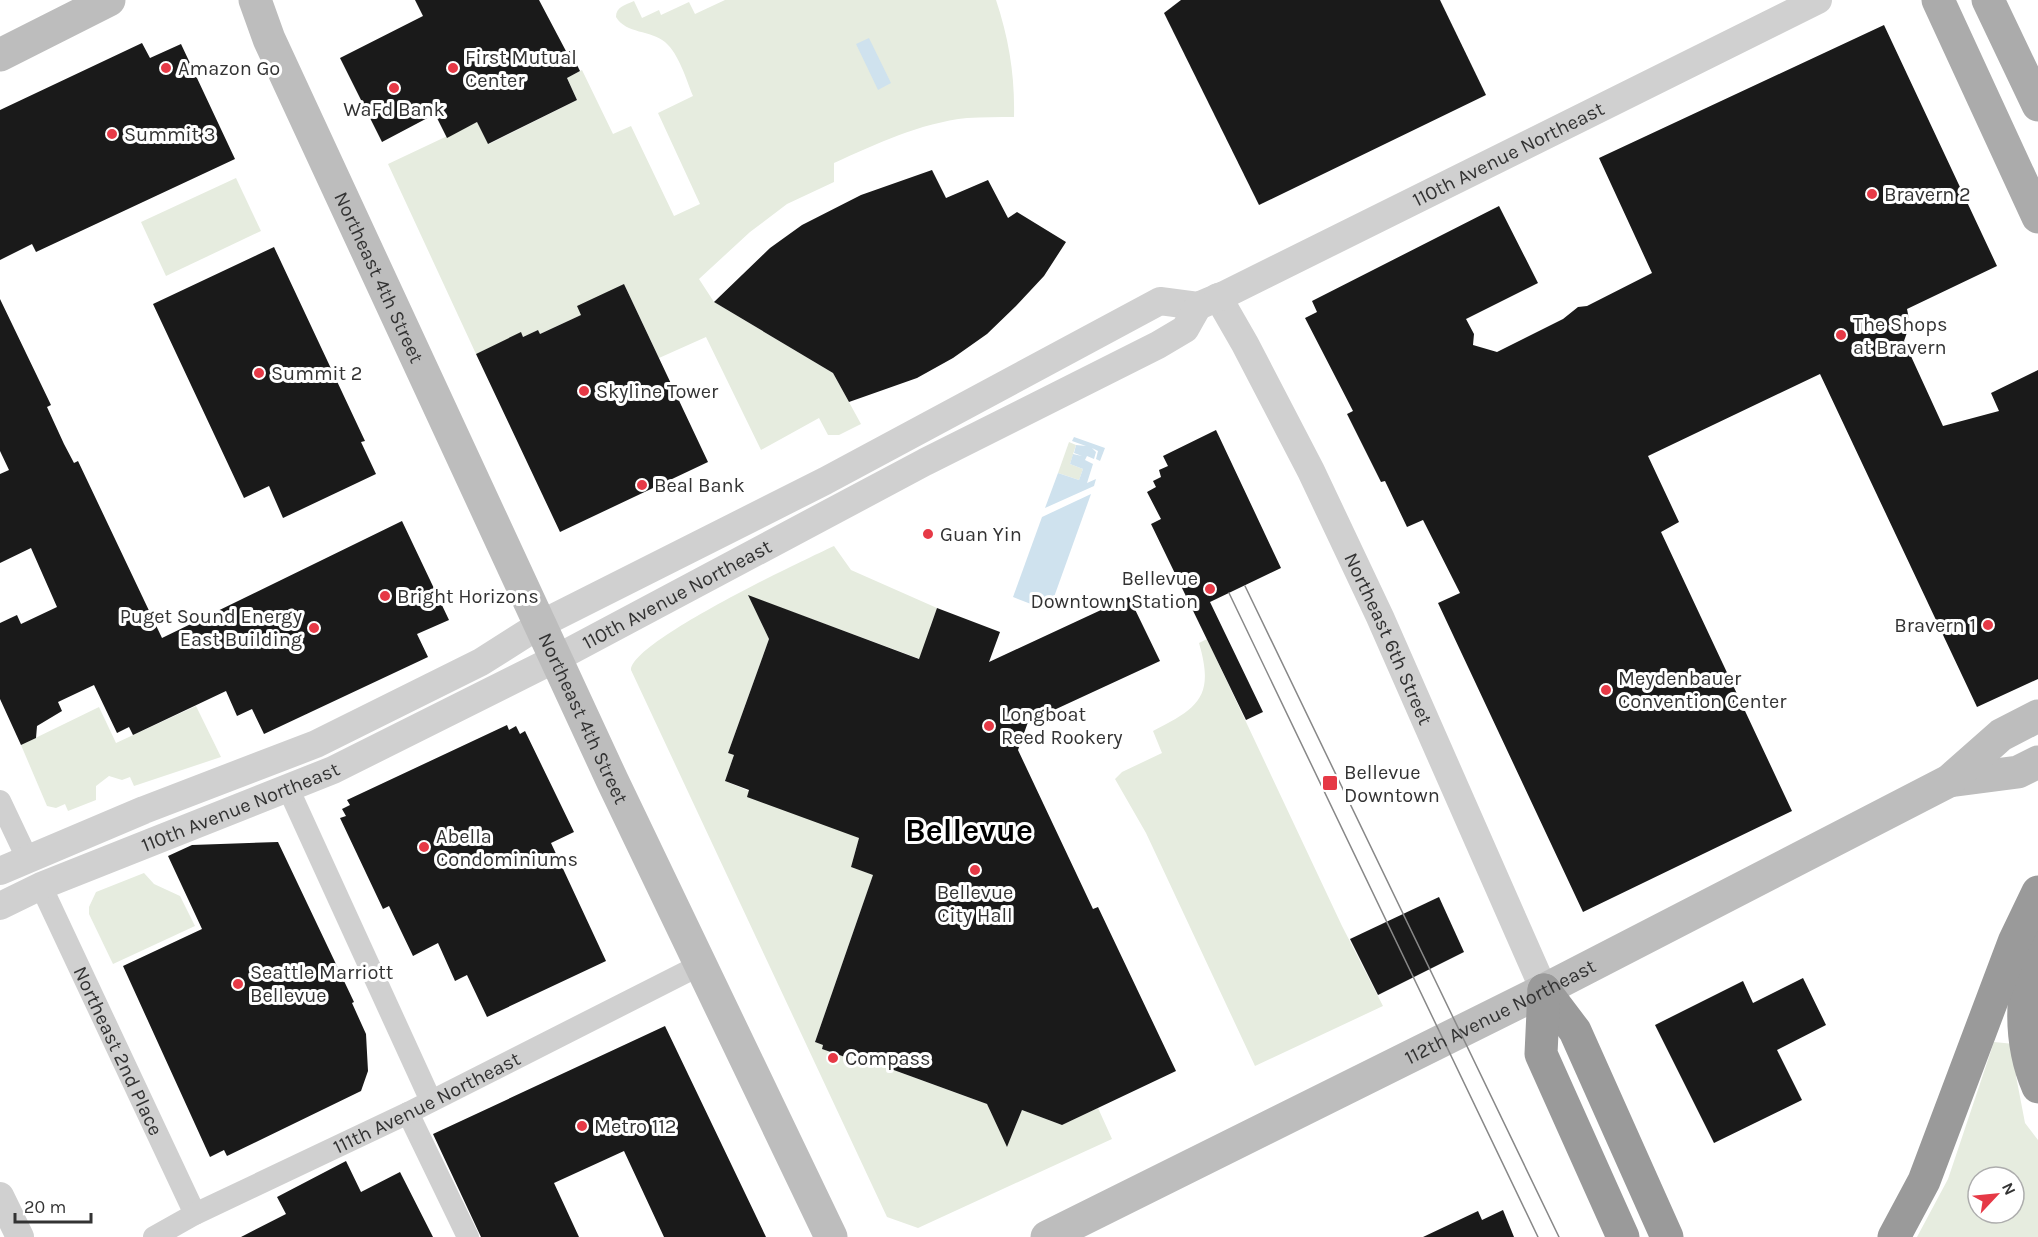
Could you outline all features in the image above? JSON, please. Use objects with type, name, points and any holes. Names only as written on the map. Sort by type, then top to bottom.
[{"type":"highway","points":[[1894,1237],[1924,1181],[2014,942],[2038,892]]},
{"type":"highway","points":[[2038,944],[2025,993],[2024,1014],[2029,1058],[2038,1087]]},
{"type":"highway","points":[[1544,990],[1541,1054],[1623,1237]]},
{"type":"highway","points":[[1544,990],[1575,1031],[1667,1237]]},
{"type":"main road","points":[[0,56],[109,0]]},
{"type":"main road","name":"Northeast 4th Street","points":[[255,0],[269,39],[557,658],[700,965],[831,1237]]},
{"type":"main road","points":[[1938,0],[2038,217]]},
{"type":"main road","points":[[1988,0],[2038,105]]},
{"type":"main road","name":"112th Avenue Northeast","points":[[1047,1237],[1544,990],[1949,781],[2001,735],[2038,716]]},
{"type":"main road","name":"112th Avenue Northeast","points":[[1949,781],[2018,772],[2038,762]]},
{"type":"street","name":"110th Avenue Northeast","points":[[0,906],[41,886],[333,770],[557,658],[925,462],[1185,329],[1212,300],[1818,0]]},
{"type":"street","name":"110th Avenue Northeast","points":[[0,871],[27,858],[316,744],[481,662],[542,624],[884,449],[1160,301],[1212,300]]},
{"type":"street","name":"Northeast 6th Street","points":[[1212,300],[1311,471],[1380,617],[1544,990]]},
{"type":"street","points":[[837,510],[842,492],[878,470],[884,449]]},
{"type":"street","points":[[288,788],[431,1101]]},
{"type":"street","points":[[0,801],[27,858]]},
{"type":"street","name":"Northeast 2nd Place","points":[[41,886],[195,1214]]},
{"type":"street","name":"111th Avenue Northeast","points":[[154,1237],[195,1214],[408,1113],[700,965]]},
{"type":"street","points":[[408,1113],[468,1237]]},
{"type":"street","points":[[0,1196],[20,1237]]},
{"type":"shaded area","points":[[725,0],[996,0],[1008,43],[1012,72],[1014,117],[967,118],[932,124],[899,135],[834,163],[834,182],[787,204],[750,232],[699,279],[714,302],[833,373],[861,424],[839,435],[828,435],[819,418],[761,450],[706,337],[659,358],[624,284],[581,315],[540,334],[538,330],[523,337],[521,333],[476,354],[388,164],[477,122],[489,144],[577,100],[567,78],[582,70],[613,134],[631,126],[674,216],[700,204],[658,113],[693,96],[682,67],[665,42],[653,35],[626,26],[620,22],[616,14],[622,7],[634,1],[642,18],[659,10],[661,15],[689,2],[695,14]]},
{"type":"shaded area","points":[[236,178],[261,231],[166,276],[141,222]]},
{"type":"shaded area","points":[[1069,442],[1076,445],[1070,464],[1083,469],[1079,480],[1058,473]]},
{"type":"shaded area","points":[[834,546],[851,570],[937,608],[930,627],[931,663],[749,596],[769,639],[728,753],[734,755],[725,781],[859,838],[851,867],[868,873],[876,867],[815,1042],[823,1045],[822,1049],[845,1057],[847,1053],[987,1104],[1007,1146],[1022,1110],[1062,1125],[1098,1108],[1112,1139],[918,1228],[887,1217],[631,670],[639,657],[659,640],[687,622],[756,584]]},
{"type":"shaded area","points":[[1207,639],[1342,926],[1383,1006],[1255,1066],[1146,833],[1115,779],[1122,772],[1162,753],[1153,731],[1181,715],[1199,699],[1205,676],[1199,643]]},
{"type":"shaded area","points":[[196,706],[221,757],[134,786],[130,777],[122,780],[109,776],[96,786],[96,800],[68,811],[65,804],[56,808],[47,806],[21,745],[99,707],[116,743]]},
{"type":"shaded area","points":[[144,873],[154,884],[180,896],[195,926],[113,964],[89,914],[89,907],[96,892]]},
{"type":"shaded area","points":[[1994,1042],[2014,1044],[2016,1076],[2025,1123],[2038,1140],[2038,1237],[1917,1237],[1948,1179]]},
{"type":"water","points":[[869,38],[891,83],[878,90],[856,44]]},
{"type":"water","points":[[1074,437],[1105,448],[1100,461],[1096,459],[1098,451],[1092,448],[1096,452],[1094,459],[1087,456],[1085,460],[1093,464],[1087,483],[1096,479],[1094,486],[1045,508],[1058,473],[1079,480],[1083,469],[1070,464],[1073,454],[1082,456],[1074,453],[1076,445],[1086,446],[1072,441]]},
{"type":"water","points":[[1091,494],[1049,611],[1013,597],[1042,517]]},
{"type":"building","name":"First Mutual Center","points":[[415,0],[539,0],[567,53],[570,51],[580,71],[567,78],[577,100],[488,144],[477,122],[447,138],[435,114],[382,142],[340,58],[423,16]]},
{"type":"building","points":[[1181,0],[1440,0],[1486,95],[1259,205],[1164,13]]},
{"type":"building","points":[[1884,25],[1997,266],[1907,309],[1910,324],[1904,341],[1943,426],[1999,411],[1991,393],[2038,370],[2038,679],[1977,707],[1820,374],[1648,456],[1679,522],[1661,532],[1792,811],[1583,912],[1438,603],[1460,593],[1423,520],[1407,527],[1385,481],[1381,482],[1347,414],[1353,411],[1305,318],[1317,312],[1312,301],[1499,206],[1538,283],[1466,319],[1474,334],[1473,345],[1497,352],[1563,319],[1578,307],[1587,306],[1652,273],[1599,158]]},
{"type":"building","name":"Summit 3","points":[[142,43],[150,58],[181,44],[235,159],[36,252],[32,244],[0,260],[0,110]]},
{"type":"building","points":[[932,170],[946,198],[988,180],[1008,218],[1017,212],[1066,242],[1044,276],[1016,306],[987,334],[953,358],[917,378],[849,402],[833,373],[714,302],[770,248],[802,225],[861,195]]},
{"type":"building","name":"Summit 2","points":[[274,247],[365,441],[361,442],[376,474],[283,518],[269,486],[244,498],[153,304]]},
{"type":"building","name":"Skyline Tower","points":[[624,284],[708,462],[560,532],[476,354],[521,332],[523,337],[538,330],[540,334],[581,315],[577,306]]},
{"type":"building","points":[[0,299],[51,405],[47,407],[64,444],[74,463],[78,461],[162,638],[402,521],[449,620],[417,634],[428,657],[264,734],[252,709],[237,716],[226,691],[133,735],[129,727],[117,733],[94,685],[58,702],[62,711],[37,726],[36,738],[21,745],[0,699],[0,623],[17,615],[21,624],[57,607],[31,548],[0,563],[0,474],[9,470],[0,451]]},
{"type":"building","name":"Bellevue Downtown Station","points":[[1216,430],[1281,568],[1210,602],[1263,712],[1246,720],[1151,524],[1161,519],[1147,492],[1156,487],[1153,481],[1161,477],[1159,470],[1168,466],[1163,456]]},
{"type":"building","name":"Bellevue City Hall","points":[[748,595],[919,659],[937,608],[1000,632],[989,662],[1129,597],[1160,661],[1028,722],[1018,750],[1093,909],[1098,907],[1176,1071],[1062,1125],[1022,1110],[1007,1147],[987,1104],[847,1053],[845,1057],[822,1049],[823,1045],[815,1042],[873,875],[851,867],[859,838],[747,797],[749,790],[725,781],[734,755],[728,753],[769,639]]},
{"type":"building","name":"Abella Condominiums","points":[[507,725],[509,730],[516,726],[520,734],[525,731],[574,832],[551,843],[606,961],[487,1017],[467,975],[455,981],[438,943],[413,956],[389,906],[383,909],[340,818],[346,816],[342,809],[350,805],[347,800]]},
{"type":"building","name":"Seattle Marriott Bellevue","points":[[278,842],[354,1002],[352,1003],[366,1034],[368,1071],[361,1091],[227,1156],[224,1150],[210,1157],[123,966],[202,929],[168,856],[192,845]]},
{"type":"building","points":[[1439,897],[1464,952],[1378,995],[1350,939]]},
{"type":"building","points":[[1803,978],[1826,1025],[1777,1050],[1802,1100],[1714,1143],[1655,1025],[1743,981],[1753,1003]]},
{"type":"building","name":"Metro 112","points":[[665,1026],[766,1237],[664,1237],[624,1151],[554,1183],[579,1237],[481,1237],[433,1134]]},
{"type":"building","points":[[346,1161],[361,1192],[400,1172],[433,1237],[241,1237],[286,1214],[277,1197]]},
{"type":"building","points":[[1503,1210],[1514,1237],[1423,1237],[1478,1211],[1482,1220]]},
{"type":"tram line","points":[[1245,586],[1559,1237]]},
{"type":"tram line","points":[[1229,593],[1538,1237]]},
{"type":"place","name":"Amazon Go","points":[[166,68]]},
{"type":"place","name":"First Mutual Center","points":[[453,68]]},
{"type":"place","name":"WaFd Bank","points":[[394,88]]},
{"type":"place","name":"Summit 3","points":[[112,134]]},
{"type":"place","name":"Bravern 2","points":[[1872,194]]},
{"type":"place","name":"The Shops at Bravern","points":[[1841,335]]},
{"type":"place","name":"Summit 2","points":[[259,373]]},
{"type":"place","name":"Skyline Tower","points":[[584,391]]},
{"type":"place","name":"Beal Bank","points":[[642,485]]},
{"type":"place","name":"Guan Yin","points":[[928,534]]},
{"type":"place","name":"Bellevue Downtown Station","points":[[1210,589]]},
{"type":"place","name":"Bright Horizons","points":[[385,596]]},
{"type":"place","name":"Bravern 1","points":[[1988,625]]},
{"type":"place","name":"Puget Sound Energy East Building","points":[[314,628]]},
{"type":"place","name":"Meydenbauer Convention Center","points":[[1606,690]]},
{"type":"place","name":"Longboat Reed Rookery","points":[[989,726]]},
{"type":"place","name":"Bellevue Downtown","points":[[1330,783]]},
{"type":"place","name":"Abella Condominiums","points":[[424,847]]},
{"type":"place","name":"Bellevue City Hall","points":[[975,870]]},
{"type":"place","name":"Seattle Marriott Bellevue","points":[[238,984]]},
{"type":"place","name":"Compass","points":[[833,1058]]},
{"type":"place","name":"Metro 112","points":[[582,1126]]},
{"type":"district","name":"Bellevue","points":[[969,830]]}]
